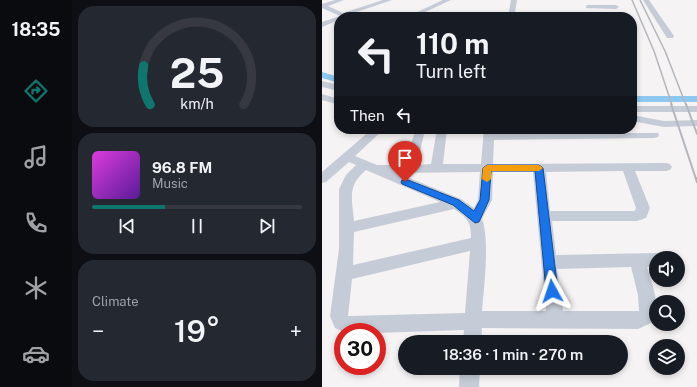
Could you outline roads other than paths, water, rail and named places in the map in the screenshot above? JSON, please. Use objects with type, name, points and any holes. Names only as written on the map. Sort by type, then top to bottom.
[{"type":"street","points":[[322,6],[341,0]]},
{"type":"street","points":[[334,2],[349,7],[369,0],[381,3]]},
{"type":"street","points":[[353,12],[389,0]]},
{"type":"street","points":[[421,12],[448,0]]},
{"type":"street","points":[[512,12],[514,0]]},
{"type":"street","points":[[646,0],[670,36]]},
{"type":"street","points":[[587,3],[616,7]]},
{"type":"street","points":[[322,6],[334,12]]},
{"type":"street","points":[[322,17],[326,19],[322,21]]},
{"type":"street","points":[[322,25],[334,19]]},
{"type":"street","points":[[322,84],[334,87]]},
{"type":"street","points":[[322,91],[334,95]]},
{"type":"street","points":[[322,97],[334,101]]},
{"type":"street","points":[[637,109],[697,109]]},
{"type":"street","points":[[637,119],[664,124],[697,123]]},
{"type":"street","points":[[322,179],[373,134]]},
{"type":"street","points":[[410,168],[419,134]]},
{"type":"street","points":[[436,168],[441,134]]},
{"type":"street","points":[[475,219],[485,200],[489,134]]},
{"type":"street","points":[[572,134],[654,135]]},
{"type":"street","points":[[347,157],[456,203],[468,211],[475,219],[478,228],[478,243],[472,335]]},
{"type":"street","points":[[637,261],[648,305],[648,314],[645,318],[638,320],[485,319],[473,321],[348,325],[341,322],[339,316],[347,228],[347,185],[354,173],[370,166],[410,168],[666,167]]},
{"type":"street","points":[[545,216],[637,216],[641,214],[643,208],[627,167]]},
{"type":"street","points":[[539,168],[545,216],[554,319]]},
{"type":"street","points":[[347,228],[456,203]]},
{"type":"street","points":[[344,274],[478,243]]},
{"type":"street","points":[[549,262],[649,260]]},
{"type":"street","points":[[469,387],[470,375]]},
{"type":"waterway","points":[[322,75],[334,79]]},
{"type":"waterway","points":[[637,99],[697,99]]},
{"type":"railway","points":[[632,0],[654,51],[672,105]]},
{"type":"railway","points":[[640,0],[665,51],[686,105]]},
{"type":"railway","points":[[671,104],[696,179]]},
{"type":"railway","points":[[686,104],[697,134]]},
{"type":"railway","points":[[696,178],[697,182]]}]
